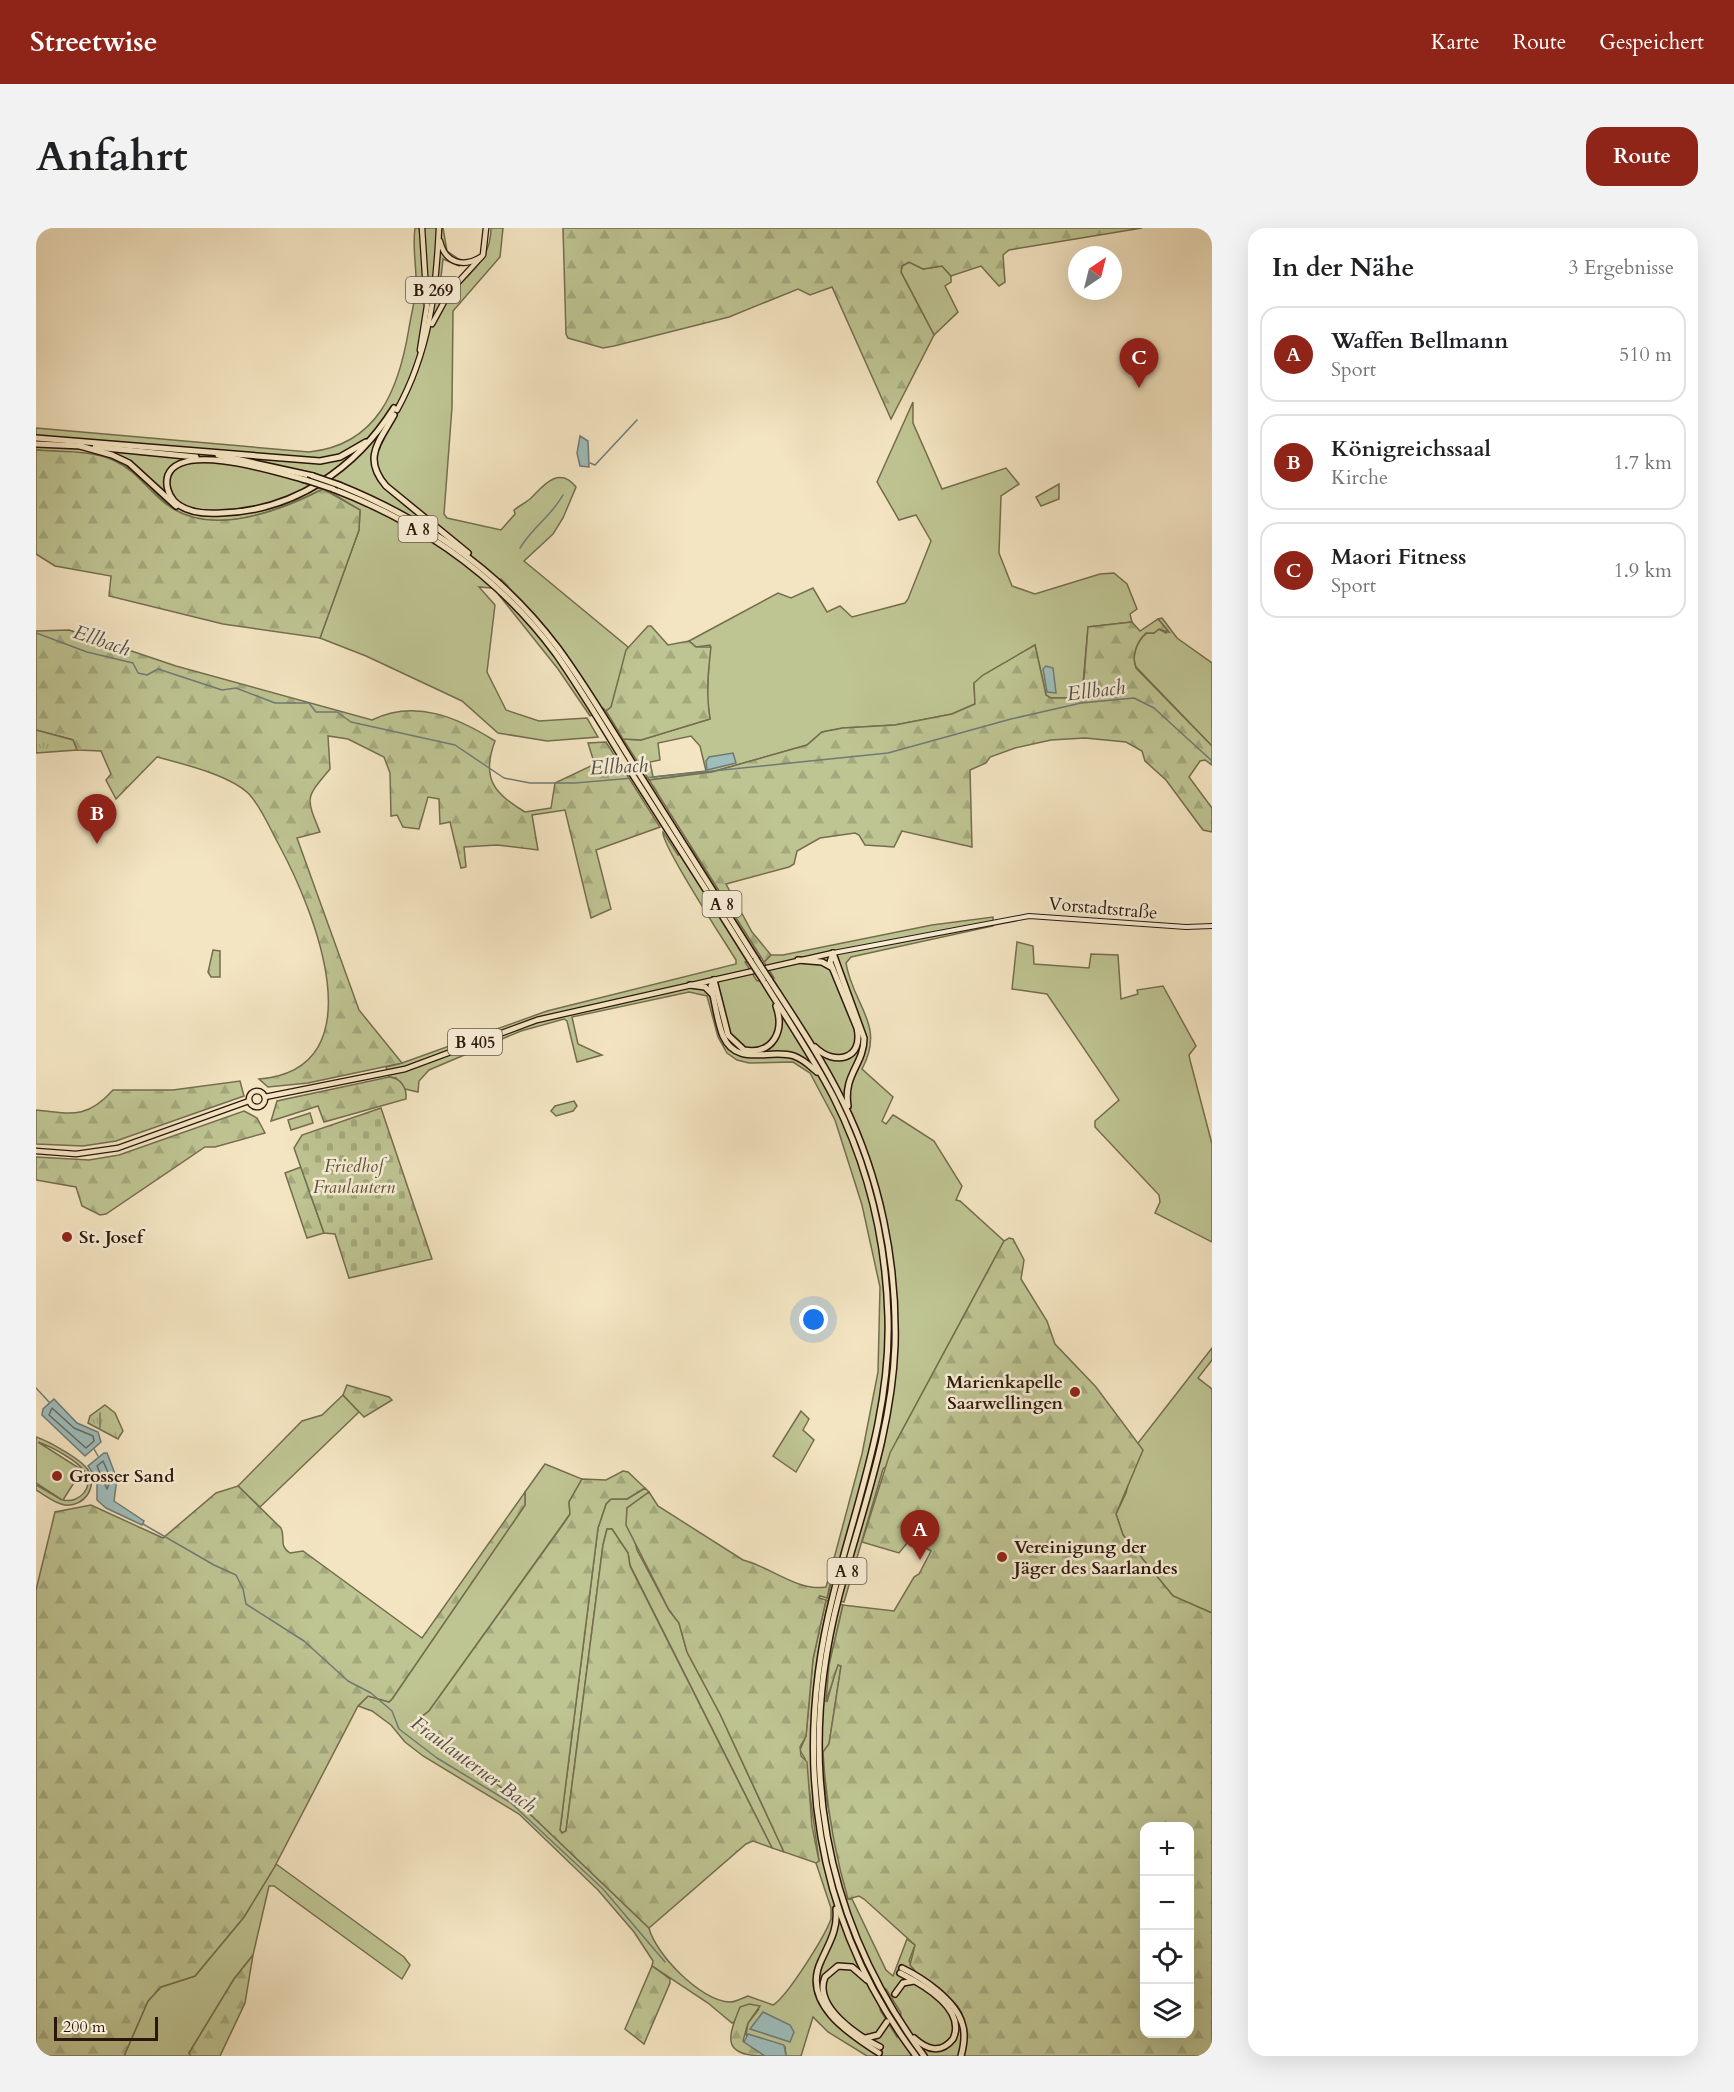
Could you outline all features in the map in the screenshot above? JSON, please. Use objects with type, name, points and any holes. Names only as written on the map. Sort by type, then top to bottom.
[{"type":"highway","points":[[80,446],[112,455],[129,463],[179,508],[196,515],[227,516],[273,507],[328,482],[362,453],[396,409]]},
{"type":"highway","points":[[201,452],[229,452],[309,461],[329,460],[350,453],[366,442],[396,409]]},
{"type":"highway","points":[[206,458],[180,462],[171,470],[167,480],[168,491],[180,506],[198,512],[217,513],[272,505],[314,488],[342,468],[377,434],[396,409]]},
{"type":"highway","points":[[396,409],[374,450],[376,473],[386,486],[453,538],[479,565]]},
{"type":"highway","name":"A 8","points":[[36,438],[187,450],[256,461],[313,476],[412,525],[496,583]]},
{"type":"highway","name":"A 8","points":[[36,444],[206,458],[336,487],[415,520],[479,565],[553,642],[753,960],[808,1040],[849,1115],[864,1150],[883,1219],[892,1276],[895,1345],[883,1438],[840,1596],[825,1663],[819,1722],[819,1771],[828,1846],[838,1888],[857,1939],[884,1995],[924,2056]]},
{"type":"highway","points":[[808,1040],[823,1055],[837,1059],[849,1055],[858,1043],[857,1028],[829,958],[833,953]]},
{"type":"highway","points":[[833,953],[864,1038],[862,1051],[847,1083],[849,1115]]},
{"type":"highway","points":[[798,960],[822,962],[834,971]]},
{"type":"highway","points":[[714,980],[728,1035],[738,1046],[752,1051],[770,1045],[779,1033],[780,1018],[768,989]]},
{"type":"highway","points":[[714,980],[711,986],[724,1037],[734,1050],[750,1056],[794,1056],[809,1064],[823,1079]]},
{"type":"highway","name":"A 8","points":[[766,980],[768,989],[823,1079],[854,1144],[873,1204],[883,1259],[888,1318],[887,1367],[877,1437],[823,1635],[814,1694],[812,1751],[814,1795],[822,1848],[835,1899],[871,1985],[916,2056]]},
{"type":"highway","points":[[690,985],[705,987],[714,996]]},
{"type":"highway","points":[[835,1899],[837,1926],[817,1971],[816,1987],[821,2002],[844,2028],[880,2050],[861,2037],[827,2003],[822,1985],[830,1971],[842,1965],[855,1969],[871,1985]]},
{"type":"highway","points":[[908,2033],[924,2046],[934,2049],[949,2043],[956,2030],[956,2020],[950,2010],[901,1971],[932,1989],[956,2012],[964,2035],[961,2056]]},
{"type":"highway","points":[[895,1994],[903,1983],[915,1981]]},
{"type":"highway","points":[[861,2037],[875,2037],[887,2022]]},
{"type":"main road","points":[[421,352],[427,306],[422,228]]},
{"type":"main road","points":[[438,228],[444,252],[455,262],[469,263],[483,255]]},
{"type":"main road","name":"B 269","points":[[396,409],[421,352],[433,287],[438,228]]},
{"type":"main road","points":[[421,352],[442,302],[483,255],[486,228]]},
{"type":"main road","name":"Vorstadtstraße","points":[[833,953],[992,922],[1037,916],[1186,927],[1212,926]]},
{"type":"main road","name":"B 405","points":[[266,1097],[405,1068],[522,1024],[833,953]]},
{"type":"main road","points":[[255,1090],[261,1091],[266,1097],[265,1103],[260,1106],[253,1106],[249,1101],[250,1095],[255,1090]]},
{"type":"main road","points":[[36,1151],[91,1153],[118,1148],[249,1101]]},
{"type":"green space","points":[[415,228],[419,228],[420,234],[425,228],[443,228],[447,251],[460,260],[459,266],[443,259],[439,296],[447,287],[450,295],[478,265],[487,249],[491,228],[503,228],[500,257],[453,311],[452,407],[444,514],[447,518],[501,530],[515,514],[514,510],[552,480],[563,478],[576,487],[563,518],[553,534],[524,561],[628,647],[611,708],[606,711],[603,708],[590,716],[558,669],[499,595],[508,586],[501,579],[491,588],[479,587],[495,605],[487,672],[506,710],[539,721],[587,718],[598,737],[547,741],[498,733],[462,701],[366,656],[320,638],[359,530],[360,510],[330,492],[341,482],[317,474],[303,483],[323,489],[308,496],[271,511],[231,520],[212,521],[178,512],[130,469],[119,463],[84,454],[36,450],[36,428],[309,452],[333,447],[352,438],[368,426],[381,410],[399,372],[415,292]]},
{"type":"green space","points":[[563,228],[1142,228],[1009,250],[1003,255],[1005,282],[999,286],[981,266],[951,276],[942,266],[923,269],[909,262],[902,266],[901,272],[934,335],[891,419],[832,287],[810,295],[798,289],[729,317],[614,346],[603,348],[568,338],[566,334]]},
{"type":"green space","points":[[909,262],[923,269],[942,266],[951,276],[951,282],[945,286],[958,312],[934,335],[901,272],[902,266]]},
{"type":"green space","points":[[913,402],[913,423],[942,489],[1006,468],[1019,484],[1001,496],[999,553],[1012,586],[1035,594],[1100,574],[1114,573],[1127,584],[1137,609],[1130,614],[1132,622],[1088,627],[1082,695],[1077,698],[1050,698],[1046,695],[1035,645],[974,683],[975,704],[952,714],[895,725],[843,728],[822,732],[807,745],[712,772],[649,780],[623,739],[641,740],[710,719],[707,698],[710,645],[696,647],[689,641],[778,593],[791,598],[813,588],[827,612],[840,606],[852,617],[905,603],[931,541],[916,515],[899,520],[877,482]],"holes":[[[691,736],[700,746],[706,771],[653,777],[650,762],[660,760],[658,743]]]},
{"type":"green space","points":[[36,450],[85,453],[113,460],[135,474],[166,504],[184,514],[203,519],[224,520],[265,513],[323,489],[360,510],[359,530],[320,638],[223,624],[109,596],[111,576],[55,566],[36,554]]},
{"type":"green space","points":[[1059,484],[1059,499],[1041,506],[1036,497]]},
{"type":"green space","points":[[1162,618],[1177,638],[1212,663],[1212,746],[1136,667],[1135,654],[1143,636],[1159,629],[1166,633],[1168,631],[1158,619]]},
{"type":"green space","points":[[1158,619],[1169,632],[1159,629],[1154,633],[1146,633],[1136,649],[1134,659],[1136,668],[1212,746],[1212,765],[1205,760],[1200,761],[1189,777],[1212,808],[1212,832],[1203,830],[1166,780],[1145,761],[1142,751],[1126,742],[1085,738],[1051,740],[1015,748],[990,757],[986,763],[970,770],[972,847],[902,831],[894,847],[865,845],[855,833],[820,838],[797,851],[794,864],[789,867],[726,884],[752,932],[771,955],[764,962],[649,780],[712,772],[807,745],[822,732],[843,728],[895,725],[952,714],[975,704],[974,683],[983,675],[1035,645],[1046,695],[1051,698],[1077,698],[1083,691],[1088,627],[1132,622],[1140,631]]},
{"type":"green space","points":[[648,626],[651,626],[668,645],[689,641],[696,647],[711,647],[708,683],[710,719],[641,740],[623,739],[606,711],[611,707],[626,650]]},
{"type":"green space","points":[[69,630],[176,666],[372,720],[404,711],[420,711],[451,718],[495,741],[489,765],[493,784],[505,799],[525,812],[551,808],[555,783],[591,766],[594,762],[588,743],[606,742],[660,827],[596,850],[611,909],[591,918],[565,810],[532,815],[538,850],[497,845],[464,847],[466,867],[461,868],[450,822],[440,824],[439,799],[428,797],[419,829],[403,827],[397,815],[391,816],[390,773],[384,757],[348,739],[328,736],[330,769],[316,786],[310,798],[320,832],[297,838],[359,1010],[402,1063],[308,1083],[268,1087],[259,1079],[296,1069],[318,1047],[327,1017],[327,982],[320,944],[293,873],[266,819],[249,794],[241,787],[206,771],[157,757],[116,799],[106,780],[111,774],[101,751],[77,750],[73,740],[36,730],[36,631]]},
{"type":"green space","points":[[36,730],[73,740],[77,750],[36,753]]},
{"type":"green space","points":[[663,832],[678,855],[691,847],[762,957],[745,962],[757,981],[774,978],[764,962],[771,955],[783,955],[932,925],[993,917],[993,926],[851,957],[846,963],[866,1015],[871,1040],[862,1069],[893,1097],[882,1121],[886,1124],[893,1115],[934,1141],[962,1186],[956,1200],[960,1201],[1004,1241],[897,1440],[889,1464],[883,1469],[844,1602],[827,1598],[835,1568],[832,1566],[862,1454],[878,1372],[880,1287],[862,1205],[835,1120],[810,1073],[793,1062],[749,1063],[737,1060],[727,1053],[718,1037],[707,996],[689,992],[572,1017],[578,1044],[602,1055],[577,1062],[567,1021],[564,1019],[521,1031],[429,1070],[419,1081],[418,1092],[405,1089],[396,1078],[389,1077],[386,1067],[547,1011],[736,964],[736,960],[672,854]]},
{"type":"green space","points":[[1017,942],[1033,946],[1034,964],[1089,968],[1091,954],[1118,955],[1121,999],[1138,994],[1137,990],[1163,986],[1196,1046],[1189,1055],[1212,1144],[1212,1242],[1155,1213],[1160,1202],[1159,1195],[1095,1127],[1095,1121],[1119,1100],[1047,994],[1012,989]]},
{"type":"green space","points":[[213,950],[220,951],[220,977],[211,977],[208,972]]},
{"type":"green space","points":[[389,1077],[397,1079],[402,1084],[406,1099],[324,1122],[318,1106],[271,1121],[277,1101]]},
{"type":"green space","points":[[240,1081],[244,1096],[116,1141],[83,1146],[36,1144],[36,1110],[69,1113],[87,1110],[113,1090],[173,1090]]},
{"type":"green space","points":[[574,1101],[577,1106],[573,1111],[556,1116],[551,1111],[555,1106]]},
{"type":"green space","name":"Friedhof Fraulautern","points":[[381,1108],[432,1259],[349,1278],[335,1234],[324,1233],[294,1148],[302,1135]]},
{"type":"green space","points":[[244,1111],[257,1118],[265,1133],[215,1147],[205,1147],[106,1214],[100,1215],[82,1206],[76,1187],[36,1180],[36,1157],[89,1160],[119,1155]]},
{"type":"green space","points":[[310,1113],[313,1123],[291,1130],[288,1120]]},
{"type":"green space","points":[[301,1167],[324,1233],[307,1238],[285,1173]]},
{"type":"green space","points":[[1009,1238],[1013,1239],[1024,1260],[1021,1279],[1047,1321],[1055,1344],[1096,1387],[1143,1450],[1116,1514],[1123,1535],[1173,1596],[1212,1613],[1212,2056],[964,2056],[966,2035],[964,2019],[952,2001],[922,1978],[910,1965],[915,1945],[864,1899],[859,1896],[848,1899],[831,1826],[823,1752],[829,1744],[841,1666],[838,1665],[826,1702],[829,1665],[843,1605],[894,1611],[914,1577],[919,1574],[931,1551],[923,1546],[920,1549],[908,1542],[899,1553],[862,1542],[890,1453],[1004,1241]]},
{"type":"green space","points":[[1212,1348],[1212,1360],[1198,1378],[1212,1389],[1212,1613],[1173,1596],[1123,1535],[1116,1514],[1126,1493],[1138,1443]]},
{"type":"green space","points":[[347,1385],[389,1397],[392,1400],[364,1417],[343,1395]]},
{"type":"green space","points":[[343,1395],[359,1412],[260,1507],[238,1486],[302,1421],[322,1415]]},
{"type":"green space","points":[[105,1405],[115,1413],[123,1431],[118,1439],[88,1423],[90,1416]]},
{"type":"green space","points":[[801,1411],[809,1419],[803,1430],[814,1440],[796,1472],[773,1456]]},
{"type":"green space","name":"Grosser Sand","points":[[36,1437],[72,1456],[88,1470],[91,1476],[88,1494],[84,1499],[72,1505],[61,1504],[36,1490],[36,1485],[62,1500],[36,1483]],"holes":[[[38,1442],[70,1458],[85,1472],[88,1478],[87,1489],[80,1497],[69,1501],[63,1500],[82,1470]]]},
{"type":"green space","points":[[545,1464],[582,1479],[569,1502],[570,1514],[429,1711],[420,1718],[426,1731],[506,1791],[649,1928],[669,1962],[693,1985],[718,2000],[732,2002],[748,1996],[773,2005],[787,1991],[805,1965],[831,1919],[831,1908],[816,1863],[819,1861],[805,1759],[800,1750],[806,1736],[813,1659],[826,1600],[843,1605],[829,1665],[827,1702],[837,1665],[841,1666],[829,1744],[823,1752],[826,1797],[848,1899],[852,1899],[886,1970],[893,1976],[907,1939],[915,1945],[909,1961],[929,1985],[957,2006],[963,2017],[964,2056],[867,2056],[828,2032],[813,2017],[801,2056],[786,2056],[785,2047],[746,2035],[748,2023],[759,2009],[732,2023],[708,2003],[652,1966],[653,1961],[634,1932],[598,1890],[519,1814],[423,1756],[405,1742],[391,1725],[372,1711],[358,1706],[368,1696],[389,1702],[392,1699],[525,1505],[525,1492]],"holes":[[[886,1989],[901,2013],[897,2037],[880,2010]]]},
{"type":"green space","points":[[623,1471],[628,1472],[645,1488],[627,1499],[611,1499],[606,1504],[598,1528],[560,1830],[562,1833],[566,1831],[603,1545],[607,1529],[612,1529],[628,1553],[630,1566],[772,1848],[753,1841],[746,1844],[649,1928],[506,1791],[419,1724],[420,1718],[429,1711],[570,1514],[569,1502],[582,1479],[606,1480]]},
{"type":"green space","points":[[238,1486],[281,1528],[286,1550],[290,1553],[303,1551],[422,1638],[525,1492],[525,1505],[392,1699],[389,1702],[368,1696],[358,1706],[274,1868],[244,1917],[195,1976],[161,1987],[148,2001],[124,2056],[36,2056],[36,1590],[55,1512],[91,1505],[163,1538],[216,1493]]},
{"type":"green space","points":[[645,1488],[649,1492],[627,1508],[637,1550],[669,1610],[679,1623],[687,1652],[720,1714],[784,1852],[772,1848],[630,1565],[628,1553],[612,1529],[607,1529],[603,1545],[566,1831],[562,1833],[560,1830],[598,1528],[606,1504],[611,1499],[627,1499]]},
{"type":"green space","points":[[649,1492],[658,1506],[743,1560],[794,1582],[815,1588],[826,1587],[832,1566],[834,1566],[827,1598],[820,1596],[819,1598],[826,1600],[813,1659],[806,1736],[800,1747],[801,1756],[807,1762],[812,1826],[819,1861],[816,1863],[784,1852],[720,1714],[687,1652],[679,1623],[669,1610],[626,1525],[627,1508]]},
{"type":"green space","points":[[276,1864],[404,1957],[410,1965],[402,1979],[274,1886],[269,1886],[253,1955],[234,1979],[189,2053],[191,2056],[124,2056],[148,2001],[161,1987],[195,1976],[244,1917]]},
{"type":"green space","points":[[253,1955],[245,2003],[220,2056],[191,2056],[189,2053],[234,1979]]},
{"type":"green space","points":[[652,1966],[670,1979],[670,1983],[644,2044],[625,2029]]},
{"type":"green space","points":[[749,2004],[760,2006],[748,2023],[743,2041],[765,2056],[741,2053],[732,2044],[732,2028],[740,2007]]},
{"type":"water","points":[[580,436],[588,441],[589,467],[580,466],[577,453]]},
{"type":"water","points":[[1046,666],[1053,668],[1056,693],[1047,692],[1043,669]]},
{"type":"water","points":[[733,753],[736,763],[707,770],[706,761],[709,757]]},
{"type":"water","points":[[54,1399],[77,1423],[98,1432],[101,1442],[85,1456],[42,1415],[43,1409]]},
{"type":"water","points":[[107,1453],[117,1479],[114,1501],[144,1521],[142,1525],[106,1508],[97,1500],[97,1480],[88,1466]]},
{"type":"water","points":[[763,2012],[790,2025],[794,2032],[790,2042],[750,2029]]},
{"type":"water","points":[[748,2034],[784,2045],[786,2056],[765,2056],[744,2042]]},
{"type":"waterway","points":[[590,463],[595,465],[637,420]]},
{"type":"waterway","points":[[520,548],[563,495]]},
{"type":"waterway","name":"Ellbach","points":[[36,633],[87,652],[133,663],[138,673],[147,675],[158,669],[222,690],[236,688],[275,703],[309,703],[316,712],[337,712],[351,722],[455,745],[504,778],[530,783],[575,783],[633,778]]},
{"type":"waterway","name":"Ellbach","points":[[644,778],[888,753],[1011,719],[1081,703],[1134,698],[1154,708],[1212,761]]},
{"type":"waterway","name":"Fraulauterner Bach","points":[[36,1388],[49,1402]]},
{"type":"waterway","points":[[100,1413],[100,1428]]},
{"type":"waterway","name":"Fraulauterner Bach","points":[[94,1449],[98,1456]]},
{"type":"waterway","name":"Fraulauterner Bach","points":[[143,1524],[214,1565],[236,1575],[243,1589],[246,1604],[304,1641],[348,1681],[371,1693],[392,1711],[399,1729],[437,1758],[511,1803],[603,1889],[665,1962]]},
{"type":"place","name":"Maori Fitness","points":[[1139,388]]},
{"type":"place","name":"Königreichssaal","points":[[97,844]]},
{"type":"place","name":"St. Josef","points":[[67,1237]]},
{"type":"place","name":"Marienkapelle Saarwellingen","points":[[1075,1392]]},
{"type":"place","name":"Grosser Sand","points":[[57,1476]]},
{"type":"place","name":"Vereinigung der Jäger des Saarlandes","points":[[1002,1557]]},
{"type":"place","name":"Waffen Bellmann","points":[[920,1560]]}]
